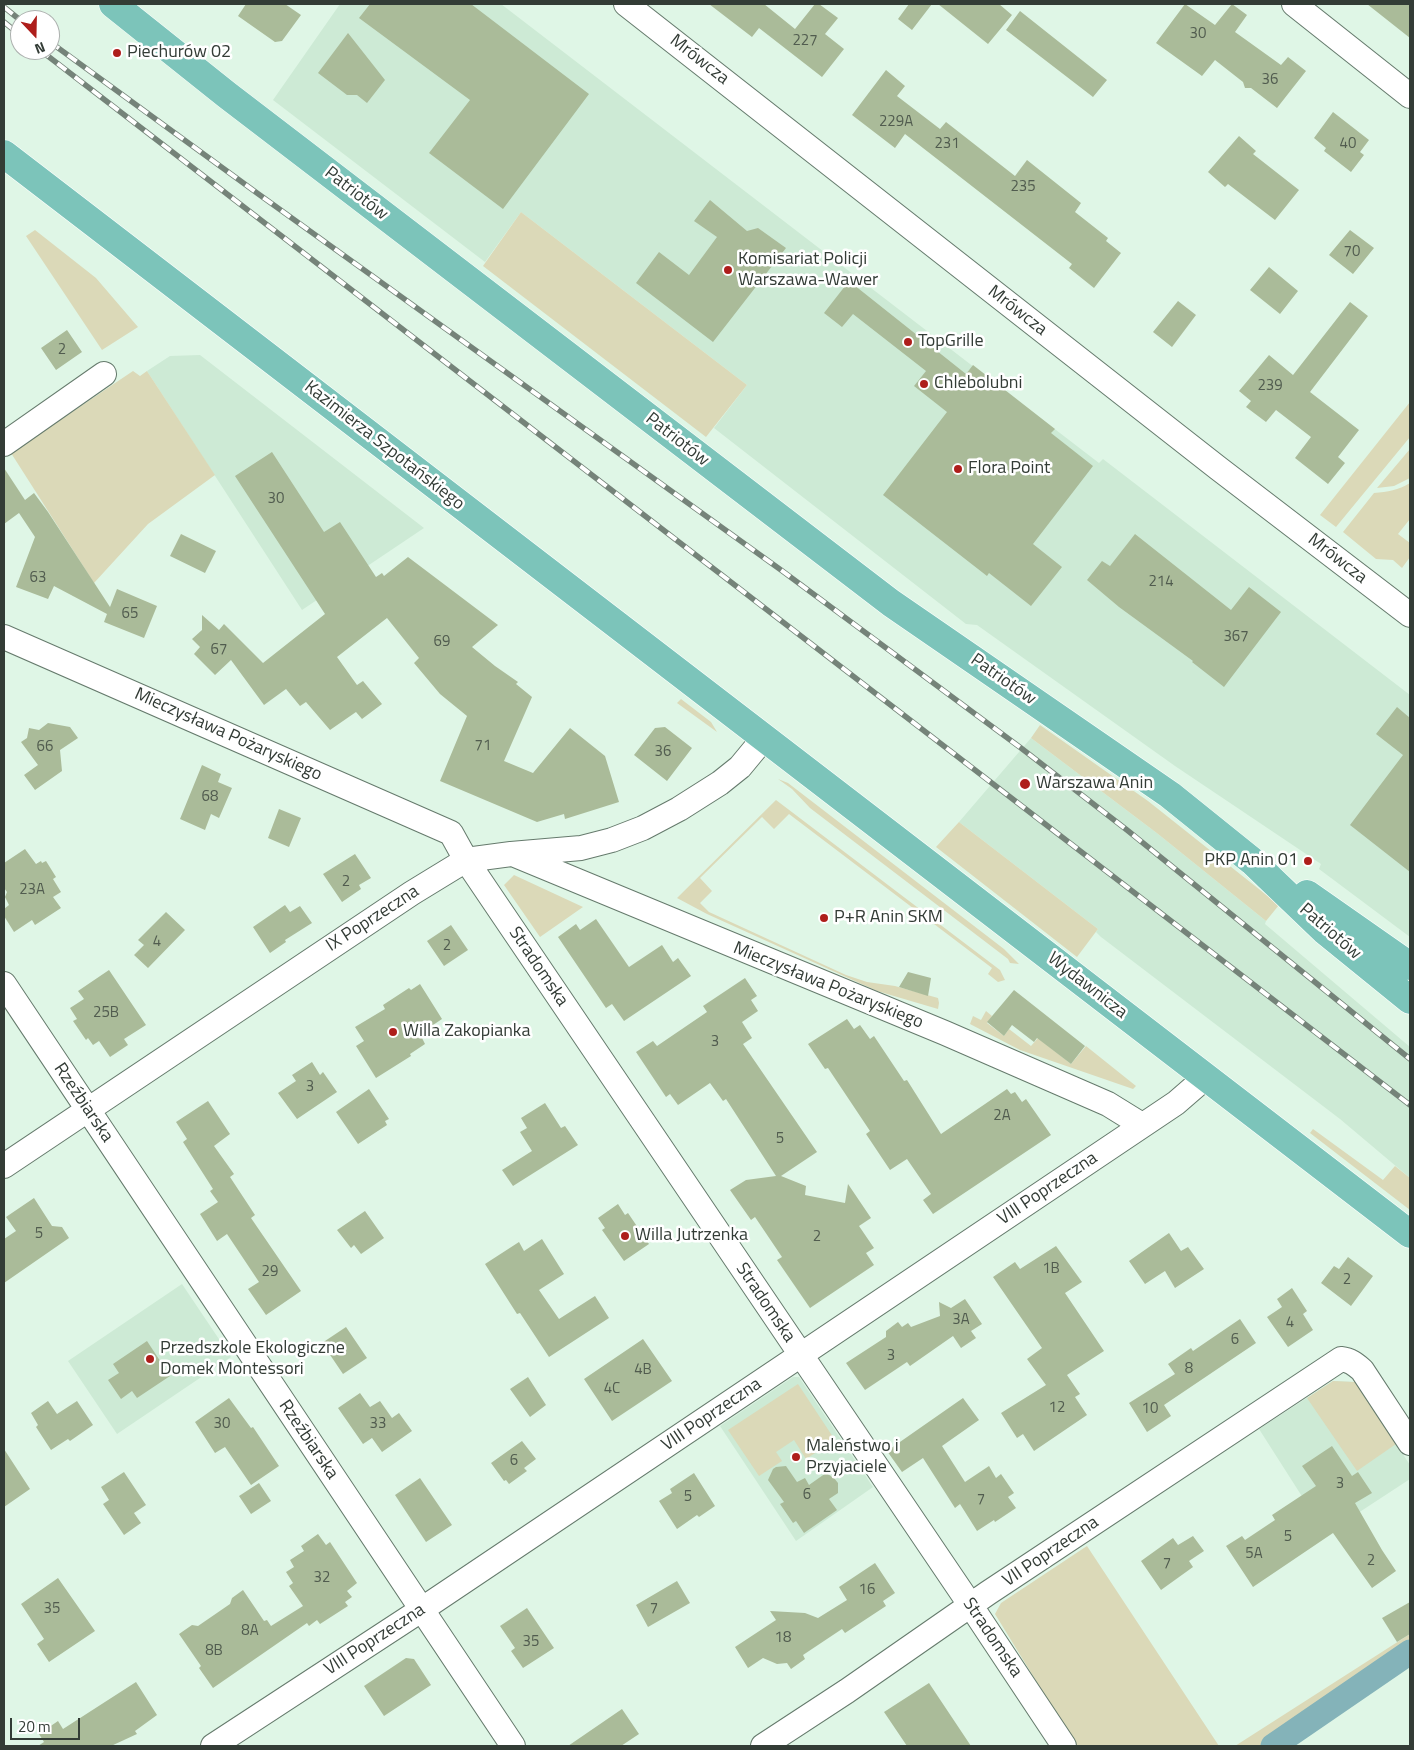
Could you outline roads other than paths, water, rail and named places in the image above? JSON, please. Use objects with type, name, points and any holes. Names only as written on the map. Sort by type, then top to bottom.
[{"type":"main road","name":"Patriotów","points":[[113,4],[227,95],[891,603],[1170,795],[1252,861],[1326,931],[1410,1000]]},
{"type":"main road","name":"Kazimierza Szpotańskiego","points":[[4,154],[764,738]]},
{"type":"main road","name":"Wydawnicza","points":[[764,738],[1410,1234]]},
{"type":"main road","name":"Patriotów","points":[[1252,861],[1310,896],[1410,966]]},
{"type":"street","name":"Mrówcza","points":[[626,4],[1179,438],[1410,615]]},
{"type":"street","points":[[1294,4],[1410,96]]},
{"type":"street","points":[[4,444],[104,374]]},
{"type":"street","name":"Mieczysława Pożaryskiego","points":[[4,637],[452,833]]},
{"type":"street","name":"IX Poprzeczna","points":[[4,1166],[412,893],[466,860],[581,848],[612,840],[643,828],[679,809],[720,783],[740,766],[764,738]]},
{"type":"street","name":"Stradomska","points":[[452,833],[466,860],[1064,1746]]},
{"type":"street","name":"Mieczysława Pożaryskiego","points":[[511,854],[945,1034],[1108,1104],[1142,1125]]},
{"type":"street","name":"Rzeźbiarska","points":[[4,984],[513,1746]]},
{"type":"street","name":"VIII Poprzeczna","points":[[213,1746],[421,1610],[1176,1103],[1206,1078]]},
{"type":"street","name":"VII Poprzeczna","points":[[763,1746],[1341,1359],[1354,1363],[1362,1370],[1410,1443]]},
{"type":"waterway","points":[[1273,1746],[1410,1652]]},
{"type":"railway","points":[[4,7],[10,12]]},
{"type":"railway","points":[[4,22],[10,27]]},
{"type":"railway","points":[[60,49],[781,570],[1021,748],[1127,830],[1410,1059]]},
{"type":"railway","points":[[53,60],[1410,1105]]},
{"type":"place","name":"Piechurów 02","points":[[117,53]]},
{"type":"place","name":"Komisariat Policji Warszawa-Wawer","points":[[728,270]]},
{"type":"place","name":"TopGrille","points":[[908,342]]},
{"type":"place","name":"Chlebolubni","points":[[924,384]]},
{"type":"place","name":"Flora Point","points":[[958,469]]},
{"type":"place","name":"Warszawa Anin","points":[[1025,784]]},
{"type":"place","name":"PKP Anin 01","points":[[1308,861]]},
{"type":"place","name":"P+R Anin SKM","points":[[824,918]]},
{"type":"place","name":"Willa Zakopianka","points":[[393,1032]]},
{"type":"place","name":"Willa Jutrzenka","points":[[625,1236]]},
{"type":"place","name":"Przedszkole Ekologiczne Domek Montessori","points":[[150,1359]]},
{"type":"place","name":"Maleństwo i Przyjaciele","points":[[796,1457]]}]
